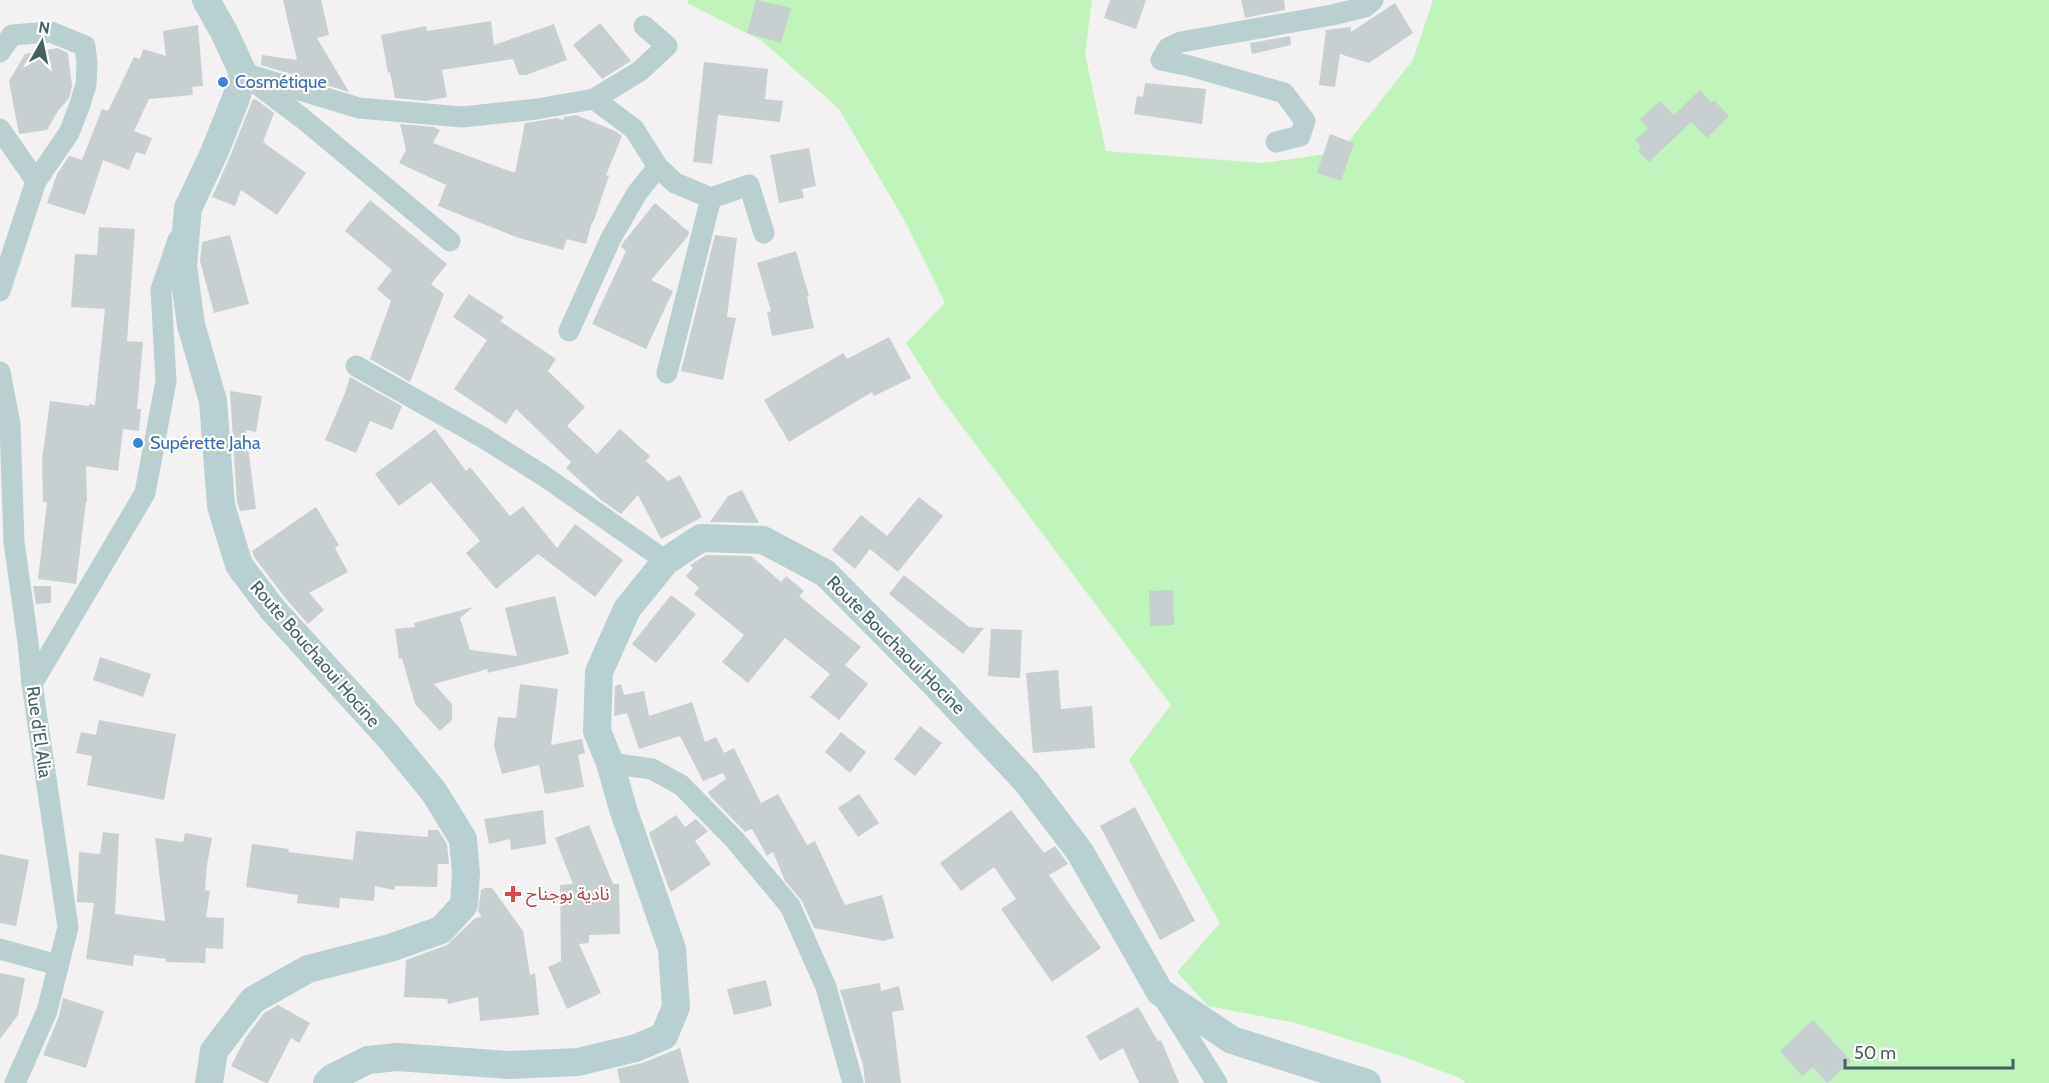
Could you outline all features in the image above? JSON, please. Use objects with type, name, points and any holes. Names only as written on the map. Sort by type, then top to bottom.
[{"type":"street","points":[[206,0],[243,73],[302,118],[450,242]]},
{"type":"street","points":[[1276,142],[1300,136],[1305,121],[1284,93],[1161,60],[1168,48],[1181,42],[1332,15],[1365,7],[1373,0]]},
{"type":"street","points":[[243,73],[359,108],[462,117],[537,109],[594,99],[640,71],[667,46],[644,26]]},
{"type":"street","points":[[0,52],[12,35],[51,32],[85,46],[87,63],[86,85],[79,107],[69,133],[36,181],[0,291]]},
{"type":"street","name":"Route Bouchaoui Hocine","points":[[209,1083],[214,1051],[253,1000],[308,969],[390,948],[441,930],[464,905],[466,873],[463,839],[434,792],[389,737],[273,610],[238,565],[221,506],[213,401],[191,325],[183,266],[188,208],[214,153],[236,98],[243,73]]},
{"type":"street","points":[[594,99],[634,129],[658,167],[675,183],[711,198],[749,185],[764,233]]},
{"type":"street","points":[[0,129],[36,181]]},
{"type":"street","points":[[569,331],[610,237],[637,193],[658,167]]},
{"type":"street","points":[[667,373],[711,198]]},
{"type":"street","points":[[32,684],[144,493],[166,381],[161,290],[188,208]]},
{"type":"street","points":[[356,366],[544,476],[666,561]]},
{"type":"street","name":"Rue d'El Alia","points":[[0,372],[10,424],[14,542],[32,684],[68,927],[47,1011],[15,1083]]},
{"type":"street","name":"Route Bouchaoui Hocine","points":[[327,1083],[332,1078],[368,1060],[397,1057],[510,1065],[578,1062],[636,1048],[664,1036],[676,1007],[672,949],[623,809],[610,763],[597,731],[599,672],[627,609],[666,561],[701,537],[763,540],[825,573],[935,684],[1026,781],[1080,852],[1160,992],[1232,1040],[1367,1083]]},
{"type":"street","points":[[610,763],[652,769],[681,785],[735,840],[790,906],[826,987],[853,1083]]},
{"type":"street","points":[[0,949],[58,965]]},
{"type":"street","points":[[1160,992],[1217,1083]]},
{"type":"green space","points":[[689,0],[1092,0],[1085,54],[1106,151],[1263,163],[1340,152],[1413,60],[1433,0],[2049,0],[2049,1083],[1466,1083],[1460,1078],[1398,1055],[1296,1023],[1208,1006],[1177,972],[1220,923],[1129,760],[1171,705],[940,397],[906,343],[945,303],[906,223],[839,109],[762,41],[687,3]]},
{"type":"building","points":[[283,0],[321,0],[329,35],[317,38],[349,92],[261,65],[262,55],[297,60]]},
{"type":"building","points":[[756,0],[791,8],[781,43],[747,33]]},
{"type":"building","points":[[1110,0],[1146,0],[1136,29],[1104,18]]},
{"type":"building","points":[[1241,0],[1284,0],[1285,10],[1245,18]]},
{"type":"building","points":[[1395,3],[1413,33],[1369,63],[1340,54],[1335,87],[1319,85],[1326,30],[1351,27],[1351,32]]},
{"type":"building","points":[[491,21],[494,45],[554,24],[567,60],[526,75],[519,75],[513,59],[442,70],[447,97],[426,101],[395,98],[381,35],[426,26],[427,31]]},
{"type":"building","points":[[600,23],[631,61],[602,79],[573,45]]},
{"type":"building","points":[[198,25],[203,86],[192,87],[193,95],[149,99],[134,131],[152,138],[145,155],[136,152],[129,170],[103,160],[85,215],[47,203],[57,174],[69,156],[82,160],[102,109],[108,111],[134,57],[140,59],[143,49],[166,56],[163,31]]},
{"type":"building","points":[[1290,36],[1291,45],[1252,54],[1250,43]]},
{"type":"building","points":[[57,48],[68,53],[72,86],[69,98],[47,130],[19,134],[9,81],[25,54]]},
{"type":"building","points":[[704,62],[768,69],[765,99],[783,101],[780,122],[718,115],[712,164],[693,162]]},
{"type":"building","points":[[1145,83],[1206,89],[1202,124],[1134,114],[1137,96],[1143,97]]},
{"type":"building","points":[[1700,90],[1712,103],[1714,100],[1729,116],[1707,138],[1691,122],[1649,162],[1638,151],[1641,147],[1635,140],[1648,128],[1640,119],[1660,101],[1674,115]]},
{"type":"building","points":[[253,99],[274,113],[263,142],[306,173],[277,215],[241,190],[235,206],[212,197]]},
{"type":"building","points":[[576,115],[622,136],[606,175],[609,176],[586,244],[567,239],[563,250],[519,238],[438,206],[446,185],[399,163],[406,150],[400,124],[434,127],[440,130],[433,143],[515,173],[525,123],[557,118],[563,120],[564,117]]},
{"type":"building","points":[[1330,134],[1354,143],[1341,181],[1317,173]]},
{"type":"building","points":[[809,148],[816,186],[802,189],[804,198],[779,203],[770,155]]},
{"type":"building","points":[[370,200],[447,264],[431,284],[444,294],[410,382],[370,359],[391,301],[377,289],[392,270],[345,231]]},
{"type":"building","points":[[655,203],[689,232],[651,280],[673,291],[646,349],[592,324],[626,251],[621,247],[622,244]]},
{"type":"building","points":[[99,227],[135,229],[127,341],[143,342],[137,409],[141,409],[139,431],[123,429],[118,471],[86,466],[87,501],[76,584],[38,579],[47,502],[43,502],[42,460],[50,401],[95,405],[105,309],[71,307],[75,254],[97,255]]},
{"type":"building","points":[[230,235],[249,304],[214,313],[200,261],[202,242]]},
{"type":"building","points":[[715,235],[737,238],[727,317],[736,318],[723,380],[681,371]]},
{"type":"building","points":[[796,251],[809,296],[807,297],[814,328],[772,336],[767,312],[771,311],[757,263]]},
{"type":"building","points":[[469,294],[504,317],[500,321],[556,359],[548,371],[585,407],[567,426],[597,454],[620,429],[650,456],[646,461],[668,481],[680,475],[702,517],[661,539],[638,495],[621,514],[601,500],[566,468],[571,462],[516,409],[506,424],[454,389],[487,340],[453,317]]},
{"type":"building","points":[[889,337],[911,378],[874,396],[872,392],[789,442],[764,400],[843,353],[847,359]]},
{"type":"building","points":[[350,377],[402,406],[392,430],[370,421],[356,453],[325,440]]},
{"type":"building","points":[[230,391],[262,396],[256,432],[246,430],[256,509],[240,511],[237,503]]},
{"type":"building","points":[[435,429],[466,471],[470,467],[510,516],[523,506],[557,548],[575,524],[623,560],[595,597],[538,554],[496,589],[466,553],[480,541],[431,482],[399,506],[375,474]]},
{"type":"building","points":[[742,490],[759,523],[710,522],[728,496]]},
{"type":"building","points":[[919,497],[943,516],[898,572],[870,549],[855,569],[832,550],[861,515],[887,536]]},
{"type":"building","points":[[316,507],[339,545],[335,548],[348,572],[309,593],[324,610],[308,624],[286,599],[254,557],[252,551]]},
{"type":"building","points":[[706,555],[751,556],[781,582],[786,576],[804,591],[799,596],[861,647],[845,665],[868,684],[839,720],[810,697],[830,674],[785,638],[748,683],[722,662],[744,635],[694,594],[699,588],[686,576],[693,568],[690,565]]},
{"type":"building","points":[[904,575],[969,627],[984,628],[963,654],[889,594]]},
{"type":"building","points":[[33,586],[51,586],[51,603],[36,604]]},
{"type":"building","points":[[1173,590],[1174,625],[1150,626],[1149,591]]},
{"type":"building","points":[[671,595],[696,614],[656,663],[632,644]]},
{"type":"building","points":[[555,596],[569,654],[487,673],[488,669],[434,684],[452,704],[452,720],[440,731],[415,704],[402,658],[399,659],[395,629],[415,627],[414,623],[473,607],[460,618],[470,650],[517,656],[505,608]]},
{"type":"building","points":[[991,629],[1022,630],[1020,678],[988,676]]},
{"type":"building","points":[[100,657],[151,674],[143,697],[93,680]]},
{"type":"building","points":[[1058,670],[1061,709],[1092,706],[1095,748],[1033,753],[1026,673]]},
{"type":"building","points":[[520,684],[558,689],[551,745],[582,739],[585,753],[578,755],[584,787],[545,794],[539,765],[502,774],[494,746],[498,717],[516,718]]},
{"type":"building","points":[[621,684],[624,695],[644,691],[649,716],[692,702],[705,742],[716,737],[724,753],[734,748],[761,803],[778,794],[807,845],[815,841],[845,905],[882,895],[894,938],[883,941],[814,928],[802,901],[785,881],[773,852],[767,856],[752,829],[745,832],[708,792],[726,779],[723,773],[703,781],[680,736],[639,749],[627,713],[614,716],[615,686]]},
{"type":"building","points":[[99,720],[176,734],[164,800],[87,785],[92,756],[76,753],[81,732],[96,735]]},
{"type":"building","points":[[920,726],[942,743],[915,776],[894,759]]},
{"type":"building","points":[[841,732],[866,752],[850,773],[825,752]]},
{"type":"building","points":[[859,794],[879,823],[858,837],[838,808]]},
{"type":"building","points":[[1135,807],[1195,921],[1160,940],[1100,826]]},
{"type":"building","points":[[543,810],[546,844],[511,850],[510,839],[489,844],[484,819]]},
{"type":"building","points":[[1011,810],[1044,853],[1055,846],[1068,864],[1049,875],[1101,948],[1052,982],[1001,909],[1016,899],[994,867],[961,891],[940,863]]},
{"type":"building","points":[[676,815],[685,827],[696,819],[708,831],[695,841],[711,864],[671,892],[649,833]]},
{"type":"building","points":[[589,825],[613,884],[619,884],[620,934],[589,935],[589,943],[579,944],[601,993],[567,1009],[548,967],[561,961],[560,885],[573,884],[555,838]]},
{"type":"building","points":[[428,830],[438,830],[447,844],[449,864],[438,864],[437,887],[395,886],[394,890],[375,886],[374,901],[340,898],[339,908],[297,903],[298,895],[246,887],[252,844],[289,849],[288,852],[353,860],[356,831],[428,837]]},
{"type":"building","points":[[103,832],[119,834],[115,914],[165,921],[155,838],[183,842],[185,833],[212,838],[205,890],[210,891],[206,917],[224,918],[223,949],[206,948],[205,963],[166,962],[166,959],[134,955],[133,966],[86,959],[94,903],[77,902],[79,852],[100,854]]},
{"type":"building","points":[[0,854],[29,860],[16,926],[0,923]]},
{"type":"building","points":[[492,888],[523,931],[530,975],[535,973],[539,1015],[480,1021],[478,997],[448,1004],[447,999],[404,997],[406,960],[447,945],[474,919],[482,916],[478,912],[481,890]]},
{"type":"building","points":[[0,973],[25,978],[18,1015],[0,1039]]},
{"type":"building","points":[[766,980],[772,1006],[734,1015],[727,989]]},
{"type":"building","points":[[880,983],[881,991],[899,986],[904,1010],[892,1012],[901,1083],[865,1083],[863,1065],[840,990]]},
{"type":"building","points":[[63,998],[104,1011],[86,1068],[43,1055],[59,1016]]},
{"type":"building","points":[[278,1005],[310,1023],[299,1043],[291,1038],[266,1083],[231,1066],[246,1037],[264,1013]]},
{"type":"building","points":[[1138,1007],[1158,1041],[1161,1040],[1179,1083],[1139,1083],[1123,1048],[1100,1061],[1086,1036]]},
{"type":"building","points":[[1813,1020],[1851,1061],[1827,1083],[1813,1067],[1802,1076],[1780,1051]]},
{"type":"building","points":[[680,1048],[689,1083],[620,1083],[617,1069],[642,1063]]},
{"type":"place","name":"Cosmétique","points":[[223,82]]},
{"type":"place","name":"Supérette Jaha","points":[[138,443]]},
{"type":"place","name":"نادية بوجناح","points":[[513,894]]}]
